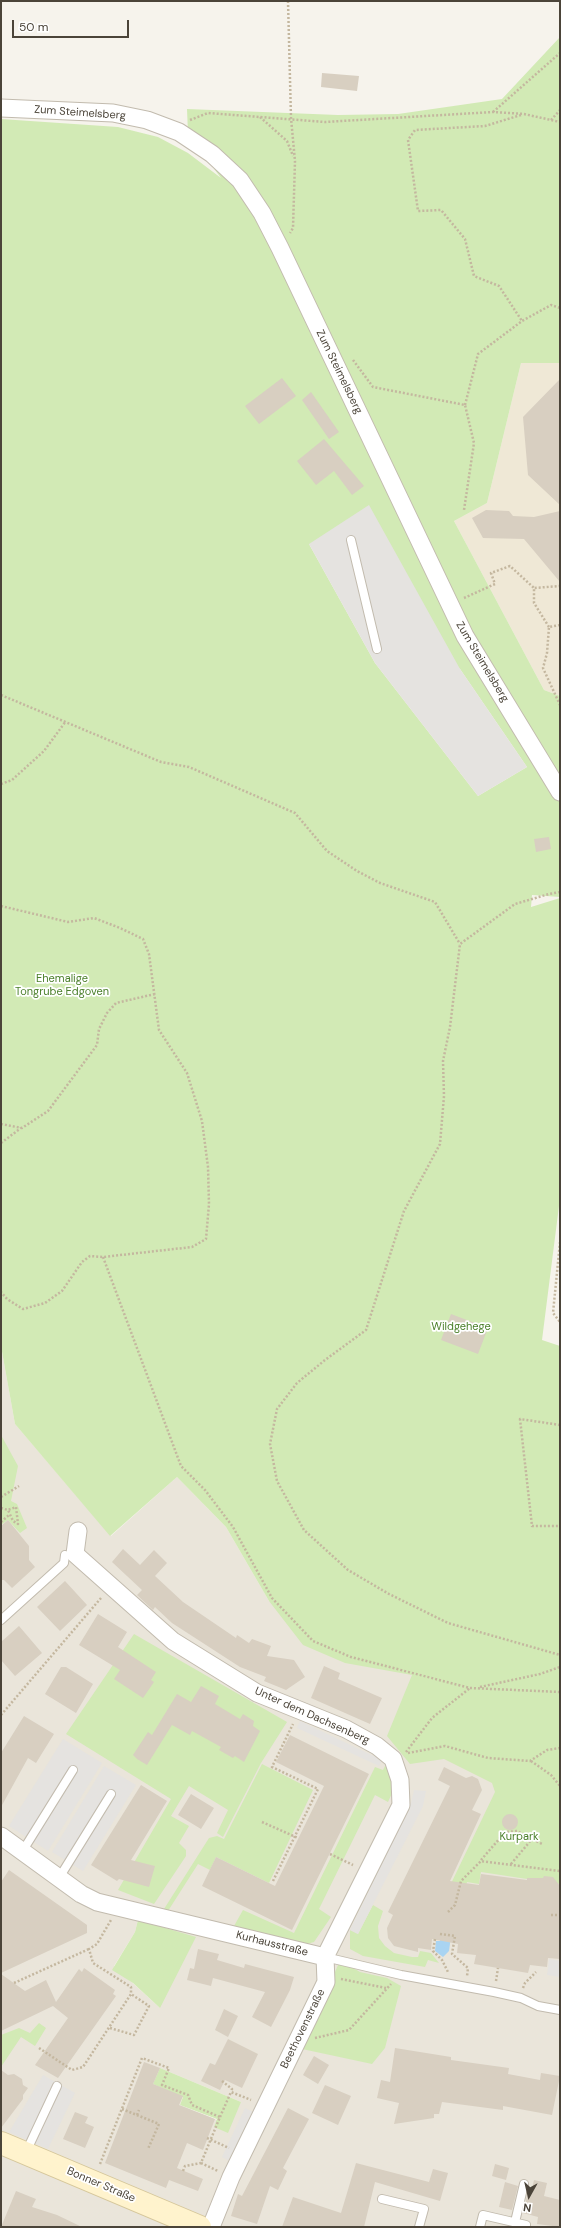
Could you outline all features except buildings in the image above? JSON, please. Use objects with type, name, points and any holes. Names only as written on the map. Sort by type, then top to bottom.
[{"type":"main road","name":"Bonner Straße","points":[[1,2143],[200,2227]]},
{"type":"street","name":"Zum Steimelsberg","points":[[1,108],[113,113],[147,120],[179,132],[212,154],[240,180],[262,213],[280,248],[464,636],[560,792]]},
{"type":"street","name":"Unter dem Dachsenberg","points":[[78,1531],[75,1554],[111,1588],[173,1642],[257,1693],[346,1729],[377,1746]]},
{"type":"street","name":"Beethovenstraße","points":[[211,2227],[231,2177],[326,1982],[325,1957],[401,1805],[400,1780],[393,1759],[377,1746]]},
{"type":"street","name":"Kurhausstraße","points":[[1,1836],[81,1894],[97,1902],[325,1957]]},
{"type":"lane","points":[[352,540],[377,649]]},
{"type":"lane","points":[[1,1620],[64,1563],[65,1555]]},
{"type":"lane","points":[[22,1852],[73,1770]]},
{"type":"lane","points":[[59,1878],[111,1794]]},
{"type":"lane","name":"Kurhausstraße","points":[[325,1957],[401,1975],[465,1986],[521,1998],[538,2006],[560,2010]]},
{"type":"lane","points":[[26,2153],[57,2086]]},
{"type":"lane","points":[[515,2222],[524,2184]]},
{"type":"lane","points":[[382,2199],[424,2209],[419,2227]]},
{"type":"lane","points":[[480,2227],[483,2215],[526,2225]]},
{"type":"path","points":[[280,248],[293,228],[295,160],[291,118],[288,1]]},
{"type":"path","points":[[493,112],[560,53]]},
{"type":"path","points":[[552,120],[560,110]]},
{"type":"path","points":[[179,132],[190,120],[208,114],[291,118],[325,122],[493,112],[524,114],[560,122]]},
{"type":"path","points":[[522,321],[499,286],[474,276],[465,239],[441,210],[418,211],[408,140],[415,130],[485,126],[524,114]]},
{"type":"path","points":[[260,116],[287,141],[295,160]]},
{"type":"path","points":[[464,510],[474,443],[466,405],[478,354],[522,321],[551,306],[560,308]]},
{"type":"path","points":[[350,356],[373,387],[466,405]]},
{"type":"path","points":[[449,605],[495,584],[491,573],[510,566],[534,588],[560,586]]},
{"type":"path","points":[[534,588],[534,603],[549,627],[547,653],[543,668],[560,705]]},
{"type":"path","points":[[549,627],[560,625]]},
{"type":"path","points":[[1,695],[161,762],[189,767],[295,813],[327,851],[358,871],[380,884],[435,902],[460,944],[450,1027],[443,1061],[444,1096],[440,1144],[404,1211],[366,1330],[297,1383],[277,1409],[270,1444],[277,1481],[304,1530],[348,1570],[389,1594],[448,1623],[560,1655]]},
{"type":"path","points":[[1,784],[12,780],[44,751],[66,721]]},
{"type":"path","points":[[460,944],[515,904],[560,892]]},
{"type":"path","points":[[1,906],[68,922],[94,918],[120,928],[142,939],[149,954],[159,1030],[187,1073],[202,1121],[208,1167],[206,1239],[192,1247],[103,1257],[90,1256],[82,1262],[62,1291],[45,1303],[23,1309],[6,1299],[1,1292]]},
{"type":"path","points":[[1,1143],[48,1111],[97,1045],[100,1029],[107,1013],[116,1003],[155,994]]},
{"type":"path","points":[[1,1124],[22,1128]]},
{"type":"path","points":[[560,1242],[553,1314],[560,1322]]},
{"type":"path","points":[[103,1257],[181,1466],[205,1490],[233,1527],[272,1598],[313,1641],[351,1657],[470,1688],[560,1692]]},
{"type":"path","points":[[560,1425],[520,1419],[532,1526],[560,1526]]},
{"type":"path","points":[[1,1497],[19,1486]]},
{"type":"path","points":[[1,1508],[8,1510],[16,1507],[18,1524],[13,1521],[8,1510]]},
{"type":"path","points":[[1,1522],[9,1515]]},
{"type":"path","points":[[1,1715],[111,1588]]},
{"type":"path","points":[[478,1688],[540,1674],[560,1667]]},
{"type":"path","points":[[470,1688],[432,1718],[404,1754],[445,1746],[488,1758],[530,1761],[551,1775],[560,1786]]},
{"type":"path","points":[[273,1881],[296,1838],[318,1789],[272,1767],[299,1710]]},
{"type":"path","points":[[530,1761],[547,1750],[560,1748]]},
{"type":"path","points":[[262,1822],[296,1838]]},
{"type":"path","points":[[448,1912],[455,1905],[461,1881],[507,1831],[517,1831],[542,1844]]},
{"type":"path","points":[[511,1864],[532,1839]]},
{"type":"path","points":[[330,1854],[368,1872]]},
{"type":"path","points":[[481,1861],[560,1871]]},
{"type":"path","points":[[14,1983],[97,1944],[110,1925],[116,1907]]},
{"type":"path","points":[[551,1916],[560,1915]]},
{"type":"path","points":[[440,1934],[455,1936],[452,1954],[468,1968],[465,1986]]},
{"type":"path","points":[[435,1940],[433,1951],[442,1960],[454,1984]]},
{"type":"path","points":[[39,2048],[72,2070],[84,2066],[131,1994],[131,1987],[94,1963],[89,1949]]},
{"type":"path","points":[[498,1968],[498,1973]]},
{"type":"path","points":[[521,1998],[525,1983],[536,1972]]},
{"type":"path","points":[[297,2041],[329,2036],[349,2030],[373,2005],[386,1988],[401,1975]]},
{"type":"path","points":[[326,1977],[386,1988]]},
{"type":"path","points":[[109,2028],[134,2035],[149,2006],[131,1994]]},
{"type":"path","points":[[93,2181],[142,2058],[169,2068],[162,2085],[188,2095],[192,2106],[220,2117]]},
{"type":"path","points":[[200,2163],[209,2139],[232,2089],[222,2081]]},
{"type":"path","points":[[231,2092],[265,2107]]},
{"type":"path","points":[[122,2109],[159,2124],[148,2149]]},
{"type":"path","points":[[137,2115],[139,2110]]},
{"type":"path","points":[[209,2139],[242,2155]]},
{"type":"path","points":[[183,2171],[185,2166],[200,2163],[231,2177]]},
{"type":"shaded area","points":[[521,363],[560,363],[560,696],[544,690],[454,521],[487,503]]},
{"type":"shaded area","points":[[369,505],[460,669],[527,767],[478,796],[375,663],[309,544]]},
{"type":"shaded area","points":[[1,1346],[15,1424],[111,1536],[177,1477],[226,1527],[269,1601],[560,1674],[560,2227],[1,2227]],"holes":[[[138,1920],[160,2008],[114,1966],[135,1932]],[[160,2068],[241,2102],[217,2120],[180,2105],[183,2096]]]},
{"type":"shaded area","points":[[300,1721],[382,1760],[379,1766],[297,1728]]},
{"type":"shaded area","points":[[63,1739],[102,1763],[48,1851],[9,1826]]},
{"type":"shaded area","points":[[104,1766],[136,1785],[83,1871],[52,1852]]},
{"type":"shaded area","points":[[414,1790],[426,1791],[423,1806],[358,1934],[350,1930],[411,1803]]},
{"type":"shaded area","points":[[549,1959],[560,1961],[560,1977],[547,1975]]},
{"type":"shaded area","points":[[43,2075],[75,2093],[48,2149],[9,2132]]},
{"type":"shaded area","points":[[245,2108],[253,2112],[230,2161],[222,2157]]},
{"type":"green space","points":[[560,37],[560,363],[521,363],[487,503],[454,521],[544,690],[560,696],[560,897],[532,895],[531,907],[560,898],[560,1198],[542,1340],[560,1346],[560,1884],[481,1872],[479,1884],[467,1882],[463,1901],[446,1894],[495,1792],[492,1783],[444,1759],[410,1764],[387,1736],[412,1675],[345,1663],[303,1645],[269,1601],[226,1527],[177,1477],[110,1536],[15,1424],[1,1346],[1,119],[118,127],[158,137],[188,153],[221,178],[188,134],[187,109],[338,115],[398,114],[502,99]],"holes":[[[309,544],[460,669],[527,767],[478,796],[375,663]]]},
{"type":"green space","points":[[1,1435],[18,1466],[11,1501],[17,1504],[27,1528],[20,1533],[8,1520],[1,1525]]},
{"type":"green space","points":[[134,1634],[287,1722],[261,1763],[223,1837],[217,1833],[228,1810],[189,1786],[171,1816],[189,1826],[179,1843],[186,1850],[186,1856],[154,1904],[118,1890],[171,1799],[66,1734]]},
{"type":"green space","points":[[262,1764],[313,1790],[269,1883],[216,1857],[210,1870],[198,1864],[168,1911],[164,1909],[209,1838],[217,1836],[224,1839]]},
{"type":"green space","points":[[385,1766],[388,1767],[393,1776],[393,1791],[388,1802],[375,1795],[319,1909],[331,1917],[314,1942],[300,1946],[234,1926],[243,1910],[294,1933],[375,1767],[383,1770]]},
{"type":"green space","points":[[373,1905],[383,1911],[378,1926],[379,1938],[385,1946],[394,1953],[412,1957],[418,1957],[420,1951],[431,1953],[439,1963],[428,1960],[425,1967],[363,1956],[350,1949],[350,1930],[358,1934]]},
{"type":"green space","points":[[138,1920],[196,1937],[160,2008],[133,1983],[112,1970],[135,1932]]},
{"type":"green space","points":[[338,1965],[348,1965],[360,1972],[387,1978],[401,1986],[385,2048],[372,2064],[302,2049]]},
{"type":"green space","points":[[39,2023],[46,2028],[35,2046],[21,2037],[1,2067],[1,2035],[19,2028],[30,2033]]},
{"type":"green space","points":[[160,2068],[241,2102],[228,2133],[214,2127],[217,2119],[180,2105],[183,2097],[153,2084]]},
{"type":"water","points":[[441,1935],[451,1936],[449,1951],[443,1957],[435,1951],[436,1941],[440,1941]]},
{"type":"park label","name":"Ehemalige Tongrube Edgoven","points":[[62,985]]},
{"type":"park label","name":"Wildgehege","points":[[461,1327]]},
{"type":"park label","name":"Kurpark","points":[[519,1837]]}]
